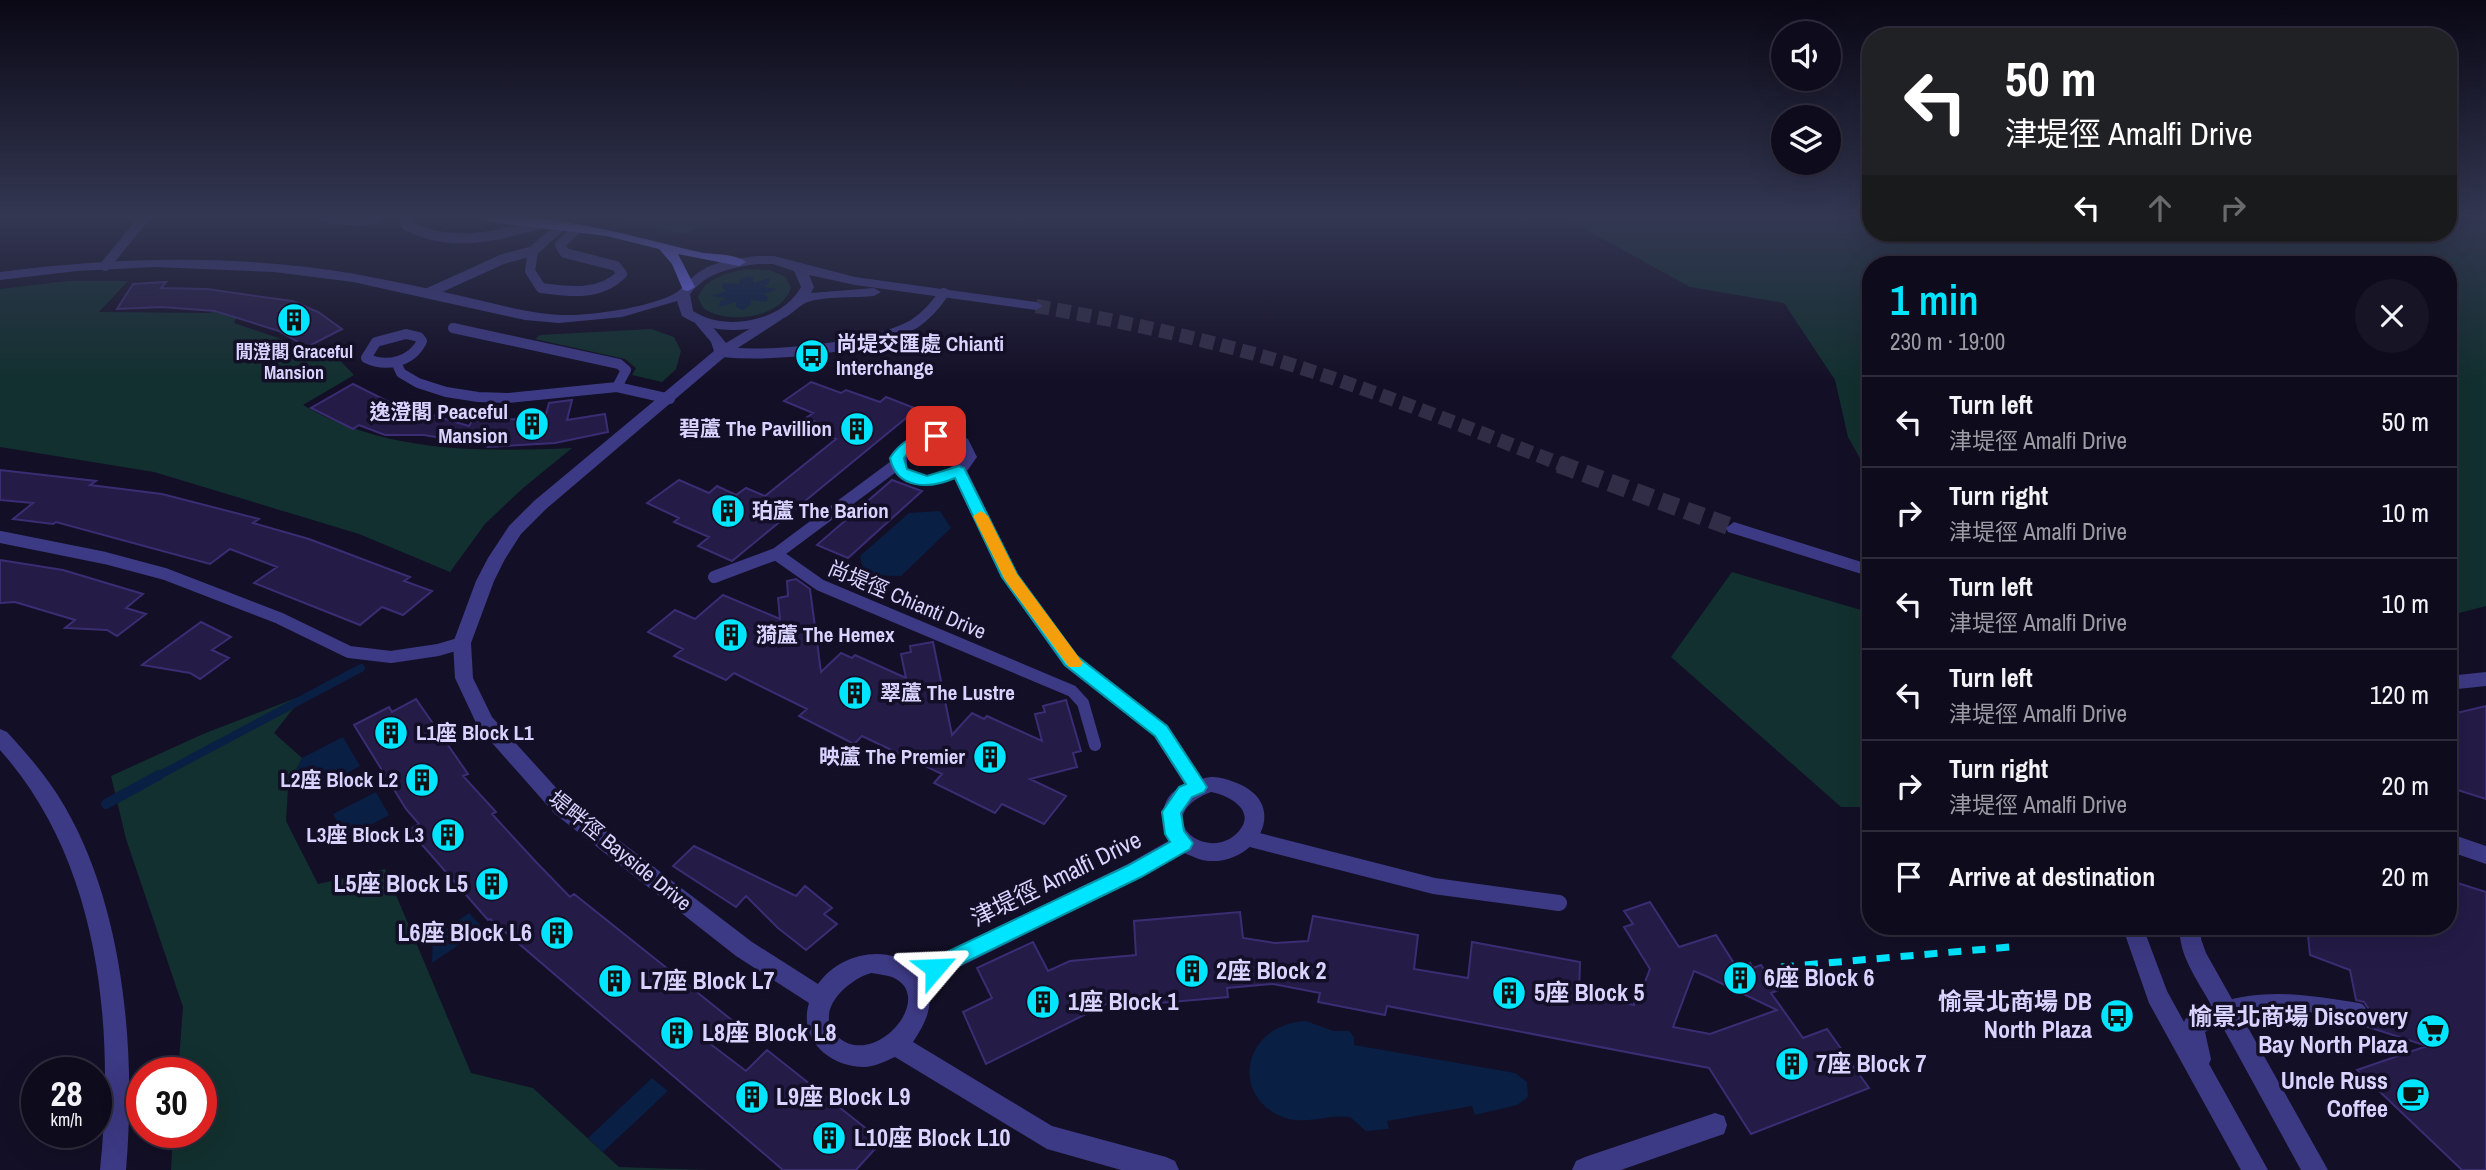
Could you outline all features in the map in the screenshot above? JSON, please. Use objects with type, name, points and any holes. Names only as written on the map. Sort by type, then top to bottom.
[{"type":"main road","points":[[683,273],[685,290]]},
{"type":"street","points":[[0,276],[36,273]]},
{"type":"street","points":[[305,273],[368,280],[525,315],[556,319],[622,314],[733,326],[776,317]]},
{"type":"street","points":[[622,314],[685,290],[707,273]]},
{"type":"street","points":[[803,273],[807,277],[809,287],[803,298]]},
{"type":"street","points":[[813,273],[1035,306]]},
{"type":"street","points":[[685,290],[683,309],[718,341],[722,352]]},
{"type":"street","points":[[803,298],[860,292],[944,293]]},
{"type":"street","name":"堤畔徑 Bayside Drive","points":[[803,298],[793,308],[722,352],[540,505],[515,530],[485,581],[462,643],[464,678],[485,722],[562,808],[744,949],[821,998]]},
{"type":"street","points":[[947,436],[964,444],[968,450],[966,464],[959,471],[939,480],[927,481],[907,476],[897,464],[900,452],[914,441],[924,437],[947,436]]},
{"type":"street","points":[[959,471],[1010,577],[1071,660],[1161,731],[1197,787]]},
{"type":"street","points":[[1734,527],[1862,568]]},
{"type":"street","points":[[2457,682],[2486,679]]},
{"type":"street","points":[[0,737],[13,749],[53,805],[74,849],[102,932],[112,998],[118,1102],[113,1170]]},
{"type":"street","points":[[1223,785],[1245,797],[1252,806],[1255,817],[1247,838],[1236,846],[1209,853],[1183,843],[1175,834],[1171,812],[1185,792],[1197,787],[1223,785]]},
{"type":"street","name":"津堤徑 Amalfi Drive","points":[[914,978],[1134,872],[1183,843]]},
{"type":"street","points":[[2457,845],[2486,855]]},
{"type":"street","points":[[2135,935],[2157,996],[2255,1170]]},
{"type":"street","points":[[2190,935],[2196,956],[2315,1170]]},
{"type":"street","points":[[871,963],[888,963],[914,978],[920,991],[921,1005],[916,1020],[895,1044],[879,1052],[861,1056],[846,1054],[832,1047],[822,1036],[817,1023],[821,998],[838,978],[853,968],[871,963]]},
{"type":"street","points":[[2211,1092],[2193,1035],[2194,1026],[2226,1009]]},
{"type":"street","points":[[895,1044],[1047,1137],[1166,1170]]},
{"type":"street","points":[[1586,1170],[1715,1125]]},
{"type":"lane","points":[[428,293],[473,273]]},
{"type":"lane","points":[[530,273],[531,278],[541,288],[583,291],[604,288],[616,281],[621,273]]},
{"type":"lane","points":[[722,352],[749,355],[797,350],[894,332],[924,317],[944,293]]},
{"type":"lane","points":[[453,328],[619,364],[626,370],[617,387]]},
{"type":"lane","points":[[407,334],[419,337],[422,341],[418,350],[396,362],[370,361],[366,353],[373,344],[389,337],[407,334]]},
{"type":"lane","points":[[396,362],[401,373],[418,383],[446,392],[478,397],[518,398],[617,387],[670,398]]},
{"type":"lane","points":[[714,577],[776,555],[897,464]]},
{"type":"lane","points":[[0,537],[93,555],[166,574],[279,618],[349,652],[369,656],[402,656],[462,643]]},
{"type":"lane","name":"尚堤徑 Chianti Drive","points":[[776,555],[820,585],[1072,691],[1083,703],[1095,745]]},
{"type":"lane","points":[[1247,838],[1434,886],[1559,903]]},
{"type":"lane","points":[[2226,1009],[2245,1002],[2269,1001],[2358,1011]]},
{"type":"green space","points":[[776,273],[786,277],[791,288],[776,307],[765,312],[752,316],[725,316],[703,308],[698,297],[712,280],[726,274]]},
{"type":"green space","points":[[1664,273],[1862,273],[1862,462],[1848,437],[1835,380],[1784,303],[1690,287]]},
{"type":"green space","points":[[2457,273],[2486,273],[2486,606],[2457,614]]},
{"type":"green space","points":[[67,281],[128,281],[99,312],[208,313],[224,309],[238,312],[234,323],[287,341],[287,354],[327,347],[354,375],[303,405],[334,421],[367,433],[400,441],[468,449],[572,448],[485,524],[450,572],[359,534],[154,472],[0,447],[0,289]]},
{"type":"green space","points":[[651,329],[674,337],[681,351],[676,369],[662,382],[632,375],[636,368],[625,359],[535,339],[540,335]]},
{"type":"green space","points":[[1732,572],[1862,610],[1862,807],[1841,807],[1671,657]]},
{"type":"green space","points":[[304,695],[274,733],[302,758],[288,788],[286,821],[318,884],[385,869],[471,1073],[533,1088],[619,1167],[708,1170],[171,1170],[172,1148],[217,1148],[217,1057],[179,1057],[183,1007],[126,839],[111,776],[203,734]]},
{"type":"water","points":[[747,276],[753,278],[753,283],[770,278],[764,287],[778,289],[763,294],[768,297],[767,302],[751,300],[750,305],[743,310],[736,307],[736,302],[719,307],[720,302],[726,298],[711,296],[727,291],[722,288],[723,283],[739,284],[740,280]]},
{"type":"water","points":[[940,511],[951,528],[901,576],[865,575],[860,556],[909,513]]},
{"type":"water","points":[[343,737],[360,766],[318,788],[312,776],[288,788],[302,758]]},
{"type":"water","points":[[376,792],[389,815],[346,838],[333,814]]},
{"type":"water","points":[[469,913],[483,928],[432,963],[433,938]]},
{"type":"water","points":[[1306,1021],[1333,1031],[1349,1031],[1354,1037],[1354,1045],[1515,1073],[1527,1082],[1528,1097],[1517,1105],[1475,1115],[1472,1106],[1387,1121],[1389,1129],[1366,1131],[1350,1117],[1301,1120],[1285,1118],[1267,1108],[1255,1094],[1250,1079],[1250,1063],[1257,1047],[1268,1034],[1285,1025]]},
{"type":"water","points":[[652,1078],[668,1091],[603,1152],[588,1138]]},
{"type":"building","points":[[166,282],[161,288],[207,289],[292,301],[318,312],[342,329],[307,347],[279,331],[215,311],[162,307],[117,309],[133,284]]},
{"type":"building","points":[[811,382],[841,393],[846,390],[880,402],[886,397],[917,409],[732,561],[698,546],[709,537],[674,522],[679,518],[647,503],[679,480],[709,493],[717,486],[736,495],[746,488],[765,496],[836,439],[817,432],[825,426],[806,418],[813,413],[784,401]]},
{"type":"building","points":[[353,384],[389,402],[469,426],[472,421],[545,418],[549,403],[572,400],[567,420],[605,414],[608,432],[555,443],[488,447],[491,442],[483,442],[482,445],[424,435],[385,435],[359,425],[353,429],[311,408]]},
{"type":"building","points":[[0,470],[96,481],[90,485],[162,494],[259,519],[253,523],[309,539],[410,577],[404,581],[432,591],[403,615],[382,607],[360,625],[254,583],[277,567],[230,549],[210,564],[56,522],[53,524],[13,519],[33,503],[0,500]]},
{"type":"building","points":[[892,480],[922,491],[848,558],[817,545]]},
{"type":"building","points":[[0,560],[63,570],[143,594],[126,608],[146,614],[117,636],[107,630],[65,628],[75,620],[15,602],[0,603]]},
{"type":"building","points":[[796,579],[810,589],[821,672],[841,653],[852,658],[855,655],[906,678],[901,654],[911,652],[910,646],[933,642],[952,735],[972,713],[984,719],[987,716],[1042,741],[1035,714],[1045,712],[1043,706],[1066,700],[1081,751],[1073,753],[1077,767],[1030,779],[1066,796],[1044,824],[1002,804],[995,813],[934,783],[942,774],[862,736],[854,744],[799,716],[807,709],[734,673],[726,680],[674,656],[683,649],[648,632],[675,610],[695,619],[723,595],[780,619],[778,598],[788,596],[787,581]]},
{"type":"building","points":[[201,622],[231,637],[212,650],[229,658],[200,679],[190,673],[142,665]]},
{"type":"building","points":[[416,699],[468,774],[463,776],[496,812],[492,814],[570,897],[574,894],[733,1021],[709,1043],[746,1071],[767,1050],[882,1141],[856,1170],[783,1170],[488,920],[409,830],[419,824],[406,809],[354,725],[389,707],[392,712]]},
{"type":"building","points":[[2486,706],[2486,799],[2457,790],[2457,713]]},
{"type":"building","points":[[694,846],[796,896],[805,886],[832,908],[824,914],[837,924],[806,950],[778,928],[746,896],[736,907],[673,866]]},
{"type":"building","name":"愉景北商場 Discovery Bay North Plaza","points":[[2457,883],[2486,892],[2486,1170],[2462,1170],[2357,1070],[2427,1046],[2359,1024],[2359,1021],[2367,1017],[2368,1008],[2364,1002],[2356,1000],[2350,970],[2310,955],[2308,935],[2457,935]]},
{"type":"building","points":[[1650,902],[1679,947],[1716,935],[1737,968],[1750,963],[1753,968],[1761,965],[1779,990],[1771,993],[1803,1038],[1827,1029],[1869,1088],[1751,1134],[1709,1068],[1387,1006],[1385,1015],[1318,1002],[1320,993],[1273,984],[1227,988],[1228,997],[1160,1003],[1160,994],[1120,997],[986,1064],[963,1012],[992,998],[977,968],[1033,942],[1048,971],[1070,961],[1136,955],[1134,921],[1240,912],[1243,938],[1275,943],[1308,941],[1313,916],[1418,935],[1414,969],[1468,978],[1472,942],[1580,962],[1579,994],[1634,1005],[1634,996],[1639,997],[1650,969],[1624,927],[1633,924],[1624,911]],"holes":[[[1694,971],[1777,1010],[1710,1034],[1673,1027]]]},
{"type":"waterway","points":[[156,777],[361,668]]},
{"type":"waterway","points":[[106,804],[159,775]]},
{"type":"tunnel","points":[[1036,306],[1163,331],[1289,364],[1393,399],[1563,465]]},
{"type":"tunnel","points":[[1559,464],[1734,528]]},
{"type":"railway","points":[[1781,967],[2010,947]]},
{"type":"slow traffic","points":[[981,516],[1010,577],[1074,663]]},
{"type":"place","name":"閒澄閣 Graceful Mansion","points":[[294,320]]},
{"type":"place","name":"尚堤交匯處 Chianti Interchange","points":[[812,356]]},
{"type":"place","name":"逸澄閣 Peaceful Mansion","points":[[532,424]]},
{"type":"place","name":"碧蘆 The Pavillion","points":[[857,429]]},
{"type":"place","name":"珀蘆 The Barion","points":[[728,511]]},
{"type":"place","name":"漪蘆 The Hemex","points":[[731,635]]},
{"type":"place","name":"翠蘆 The Lustre","points":[[855,693]]},
{"type":"place","name":"L1座 Block L1","points":[[391,733]]},
{"type":"place","name":"映蘆 The Premier","points":[[990,757]]},
{"type":"place","name":"L2座 Block L2","points":[[422,780]]},
{"type":"place","name":"L3座 Block L3","points":[[448,835]]},
{"type":"place","name":"L5座 Block L5","points":[[492,884]]},
{"type":"place","name":"L6座 Block L6","points":[[557,933]]},
{"type":"place","name":"2座 Block 2","points":[[1192,971]]},
{"type":"place","name":"6座 Block 6","points":[[1740,978]]},
{"type":"place","name":"L7座 Block L7","points":[[615,981]]},
{"type":"place","name":"5座 Block 5","points":[[1509,993]]},
{"type":"place","name":"1座 Block 1","points":[[1043,1002]]},
{"type":"place","name":"愉景北商場 DB North Plaza","points":[[2117,1016]]},
{"type":"place","name":"愉景北商場 Discovery Bay North Plaza","points":[[2433,1031]]},
{"type":"place","name":"L8座 Block L8","points":[[677,1033]]},
{"type":"place","name":"7座 Block 7","points":[[1792,1064]]},
{"type":"place","name":"Uncle Russ Coffee","points":[[2413,1095]]},
{"type":"place","name":"L9座 Block L9","points":[[752,1097]]},
{"type":"place","name":"L10座 Block L10","points":[[829,1138]]},
{"type":"route","points":[[935,968],[1134,872],[1183,843],[1175,834],[1171,812],[1185,792],[1197,787],[1161,731],[1071,660],[1010,577],[959,471],[939,480],[927,481],[907,476],[900,471],[897,458],[905,447],[924,437],[936,436]]}]
